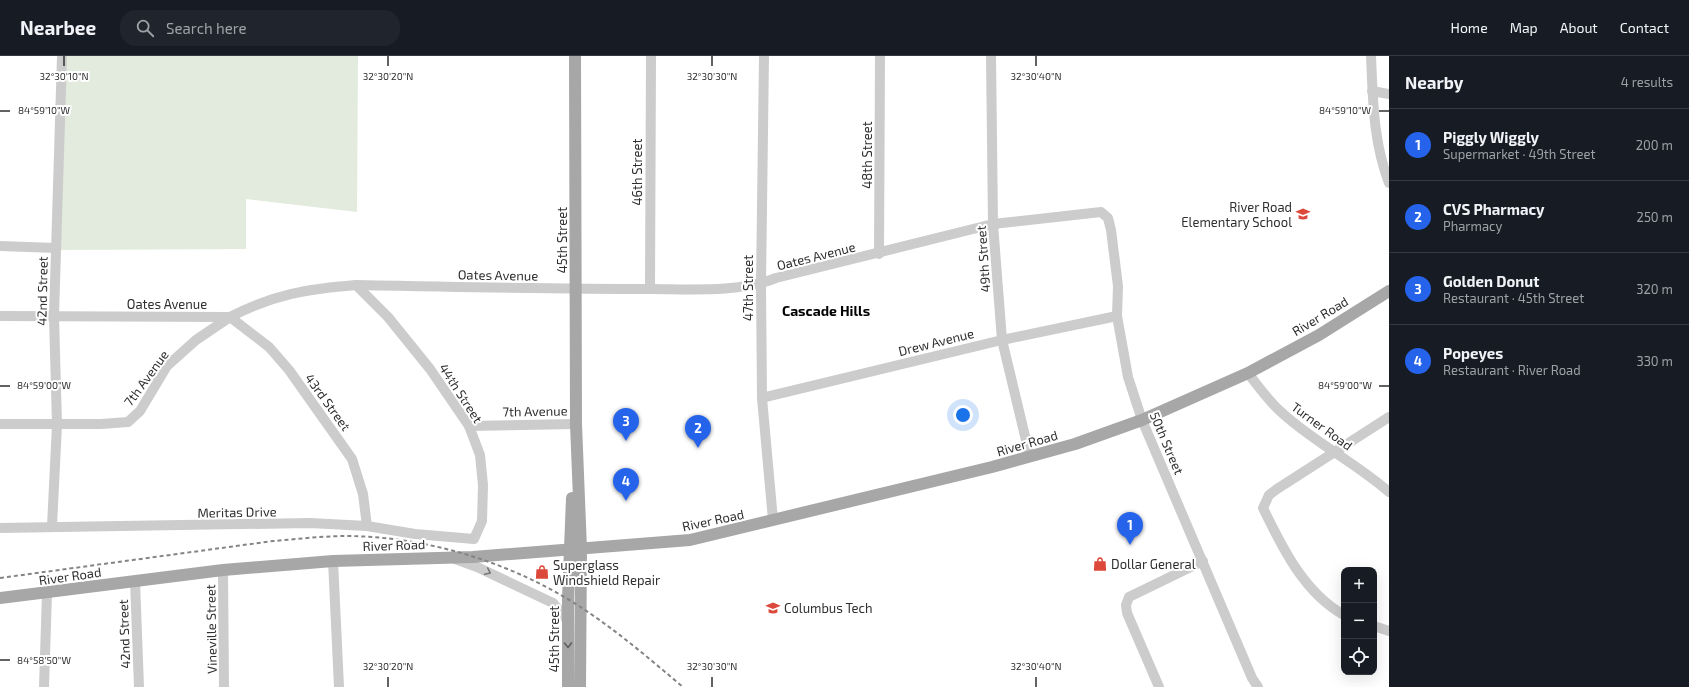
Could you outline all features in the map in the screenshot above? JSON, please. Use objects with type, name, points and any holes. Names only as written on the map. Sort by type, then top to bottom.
[{"type":"main road","name":"45th Street","points":[[575,56],[575,550],[580,687]]},
{"type":"main road","name":"River Road","points":[[0,598],[223,570],[332,561],[452,557],[575,550],[690,540],[1030,457],[1075,444],[1142,420],[1248,373],[1318,335],[1389,291]]},
{"type":"main road","name":"45th Street","points":[[568,687],[568,621],[575,550]]},
{"type":"street","name":"42nd Street","points":[[52,526],[57,425],[54,316],[62,56]]},
{"type":"street","name":"46th Street","points":[[650,289],[651,56]]},
{"type":"street","name":"47th Street","points":[[764,56],[761,284],[762,398],[773,520]]},
{"type":"street","name":"48th Street","points":[[879,254],[880,56]]},
{"type":"street","name":"49th Street","points":[[991,56],[993,224],[1002,340],[1030,457]]},
{"type":"street","points":[[1371,56],[1374,121],[1378,148],[1389,183]]},
{"type":"street","points":[[1372,91],[1389,94]]},
{"type":"street","name":"50th Street","points":[[1087,213],[1101,212],[1108,218],[1111,230],[1118,286],[1117,316],[1128,377],[1142,420],[1252,678],[1258,687]]},
{"type":"street","name":"Oates Avenue","points":[[0,316],[230,317],[253,305],[282,295],[320,288],[356,285],[576,289],[704,289],[761,284],[776,278],[879,254],[993,224],[1087,213]]},
{"type":"street","points":[[0,246],[56,248]]},
{"type":"street","name":"44th Street","points":[[356,285],[388,317],[430,369],[470,426],[480,455],[483,485],[482,521],[474,539]]},
{"type":"street","name":"Drew Avenue","points":[[762,398],[1002,340],[1117,316]]},
{"type":"street","name":"7th Avenue","points":[[0,424],[57,425],[128,422],[140,411],[167,366],[196,340],[230,317]]},
{"type":"street","name":"43rd Street","points":[[230,317],[269,347],[290,370],[352,459],[363,494],[367,526]]},
{"type":"street","name":"Turner Road","points":[[1248,373],[1280,411],[1334,452],[1376,480],[1389,492]]},
{"type":"street","points":[[1341,612],[1327,604],[1298,570],[1282,548],[1263,508],[1269,495],[1389,417]]},
{"type":"street","name":"7th Avenue","points":[[470,426],[576,424]]},
{"type":"street","name":"Meritas Drive","points":[[0,528],[310,523],[367,526],[415,534],[474,539]]},
{"type":"street","points":[[452,557],[484,570],[553,603],[568,621]]},
{"type":"street","points":[[332,561],[339,687]]},
{"type":"street","points":[[1159,687],[1127,613],[1126,605],[1129,597],[1203,561]]},
{"type":"street","name":"Vineville Street","points":[[223,570],[224,687]]},
{"type":"street","name":"42nd Street","points":[[135,581],[139,687]]},
{"type":"street","points":[[44,687],[47,593]]},
{"type":"street","points":[[1377,627],[1389,631]]},
{"type":"shaded area","points":[[66,56],[358,56],[357,212],[246,199],[246,249],[60,250]]},
{"type":"railway","points":[[0,578],[273,541],[348,536],[411,542],[443,548],[474,557],[533,580],[588,612],[637,648],[683,687]]},
{"type":"place","name":"River Road Elementary School","points":[[1303,214]]},
{"type":"place","name":"Golden Donut","points":[[626,441]]},
{"type":"place","name":"CVS Pharmacy","points":[[698,448]]},
{"type":"place","name":"Popeyes","points":[[626,501]]},
{"type":"place","name":"Piggly Wiggly","points":[[1130,545]]},
{"type":"place","name":"Dollar General","points":[[1100,564]]},
{"type":"place","name":"Superglass Windshield Repair","points":[[542,572]]},
{"type":"place","name":"Columbus Tech","points":[[773,608]]},
{"type":"district","name":"Cascade Hills","points":[[826,310]]}]
